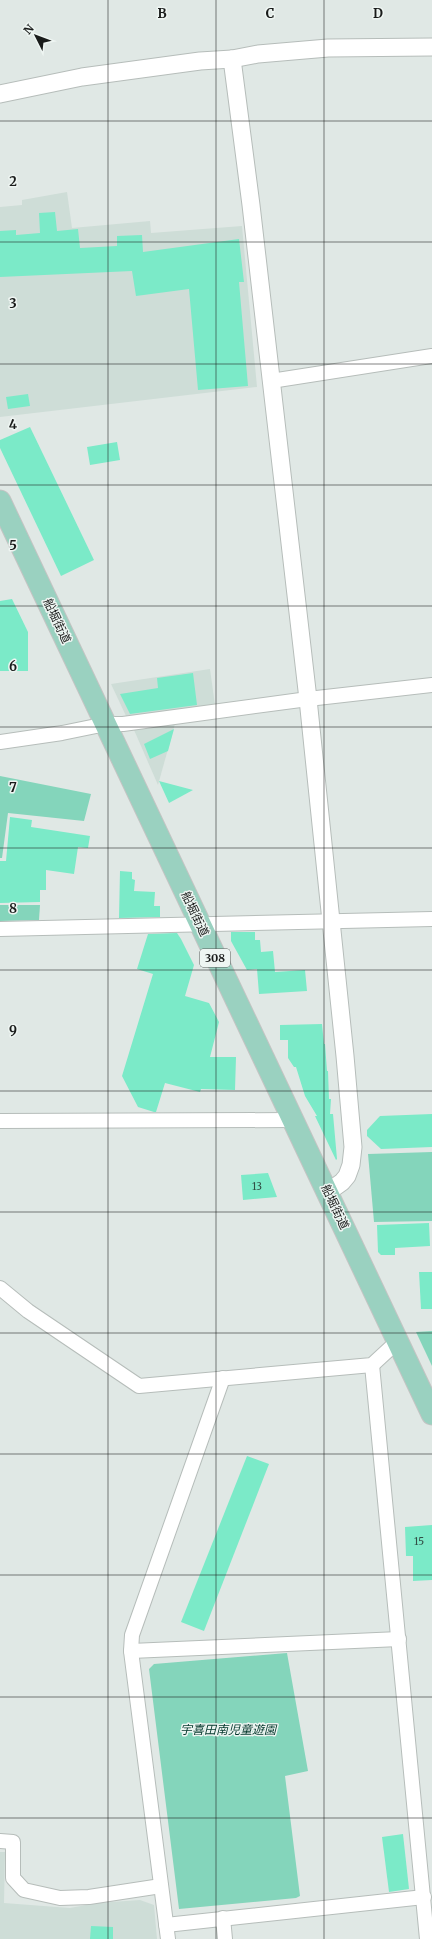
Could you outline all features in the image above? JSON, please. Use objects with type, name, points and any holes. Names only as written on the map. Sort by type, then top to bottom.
[{"type":"main road","name":"船堀街道","points":[[0,501],[432,1414]]},
{"type":"street","points":[[0,94],[82,77],[200,61],[232,59],[258,54],[328,48],[432,47]]},
{"type":"street","points":[[232,59],[308,699],[345,1056],[353,1148],[351,1165],[347,1176],[340,1185],[328,1192]]},
{"type":"street","points":[[271,381],[432,356]]},
{"type":"street","points":[[0,742],[62,733],[106,724],[123,724],[308,699],[432,685]]},
{"type":"street","points":[[0,929],[432,918]]},
{"type":"street","points":[[0,1120],[292,1120]]},
{"type":"street","points":[[0,1288],[28,1311],[139,1386],[372,1365],[398,1341]]},
{"type":"street","points":[[372,1365],[427,1939]]},
{"type":"street","points":[[168,1939],[131,1651],[132,1635],[223,1378]]},
{"type":"street","points":[[131,1651],[399,1639]]},
{"type":"street","points":[[0,1842],[14,1842],[12,1878],[24,1890],[60,1898],[89,1897],[161,1886]]},
{"type":"street","points":[[166,1925],[424,1897]]},
{"type":"street","points":[[223,1918],[225,1939]]},
{"type":"shaded area","points":[[67,192],[72,228],[150,221],[151,233],[242,226],[257,387],[0,417],[0,207],[22,205],[22,200]]},
{"type":"shaded area","points":[[210,669],[215,705],[126,716],[111,684]]},
{"type":"shaded area","points":[[175,724],[158,785],[134,730]]},
{"type":"shaded area","points":[[0,1852],[5,1852],[4,1903],[70,1908],[97,1903],[140,1900],[154,1905],[157,1939],[0,1939]]},
{"type":"green space","points":[[0,776],[91,794],[84,821],[8,813],[2,858],[0,858]]},
{"type":"green space","points":[[0,905],[40,905],[39,920],[0,921]]},
{"type":"green space","points":[[432,1152],[432,1221],[374,1222],[368,1154]]},
{"type":"green space","points":[[432,1331],[432,1366],[416,1332]]},
{"type":"green space","name":"宇喜田南児童遊園","points":[[287,1653],[308,1771],[285,1776],[300,1896],[296,1898],[179,1909],[149,1669],[154,1664]]},
{"type":"building","points":[[55,212],[57,231],[78,229],[80,248],[117,246],[117,236],[142,235],[143,252],[239,239],[244,282],[239,282],[248,386],[198,390],[189,289],[136,296],[132,271],[0,277],[0,231],[16,230],[16,235],[40,233],[39,213]]},
{"type":"building","points":[[28,394],[30,406],[8,409],[6,397]]},
{"type":"building","points":[[30,427],[94,560],[61,576],[0,448],[0,440]]},
{"type":"building","points":[[117,442],[120,460],[90,465],[87,447]]},
{"type":"building","points":[[12,599],[28,632],[28,671],[0,671],[0,601]]},
{"type":"building","points":[[193,673],[197,705],[130,714],[120,694],[158,688],[157,678]]},
{"type":"building","points":[[174,729],[168,751],[150,759],[144,744]]},
{"type":"building","points":[[159,781],[193,790],[169,803]]},
{"type":"building","points":[[10,817],[32,820],[31,827],[90,836],[88,848],[78,847],[74,874],[46,870],[46,890],[40,890],[40,902],[0,903],[0,861],[6,861]]},
{"type":"building","points":[[120,871],[132,872],[132,879],[135,880],[134,891],[155,892],[154,906],[160,906],[160,917],[119,918]]},
{"type":"building","points":[[231,932],[255,932],[255,940],[260,940],[261,952],[273,951],[275,972],[305,970],[307,991],[259,994],[257,969],[247,970],[231,941]]},
{"type":"building","points":[[177,933],[194,965],[185,996],[209,1003],[219,1022],[210,1057],[236,1057],[235,1090],[201,1089],[200,1092],[165,1083],[156,1112],[154,1112],[138,1107],[122,1076],[153,974],[137,969],[148,934]]},
{"type":"building","points":[[322,1024],[328,1071],[329,1099],[331,1099],[330,1114],[333,1114],[336,1160],[315,1116],[317,1116],[305,1096],[296,1067],[294,1067],[288,1058],[288,1040],[280,1040],[280,1025]]},
{"type":"building","points":[[432,1114],[432,1147],[381,1149],[367,1136],[367,1130],[380,1116]]},
{"type":"building","points":[[268,1173],[277,1197],[243,1200],[241,1175]]},
{"type":"building","points":[[429,1223],[430,1246],[395,1248],[395,1255],[381,1255],[378,1252],[377,1225]]},
{"type":"building","points":[[419,1272],[432,1272],[432,1309],[421,1309]]},
{"type":"building","points":[[247,1456],[269,1464],[204,1631],[181,1622]]},
{"type":"building","points":[[432,1525],[432,1580],[413,1581],[413,1556],[406,1556],[405,1527]]},
{"type":"building","points":[[403,1834],[409,1889],[389,1892],[382,1837]]},
{"type":"building","points":[[91,1926],[113,1927],[113,1939],[90,1939]]}]
